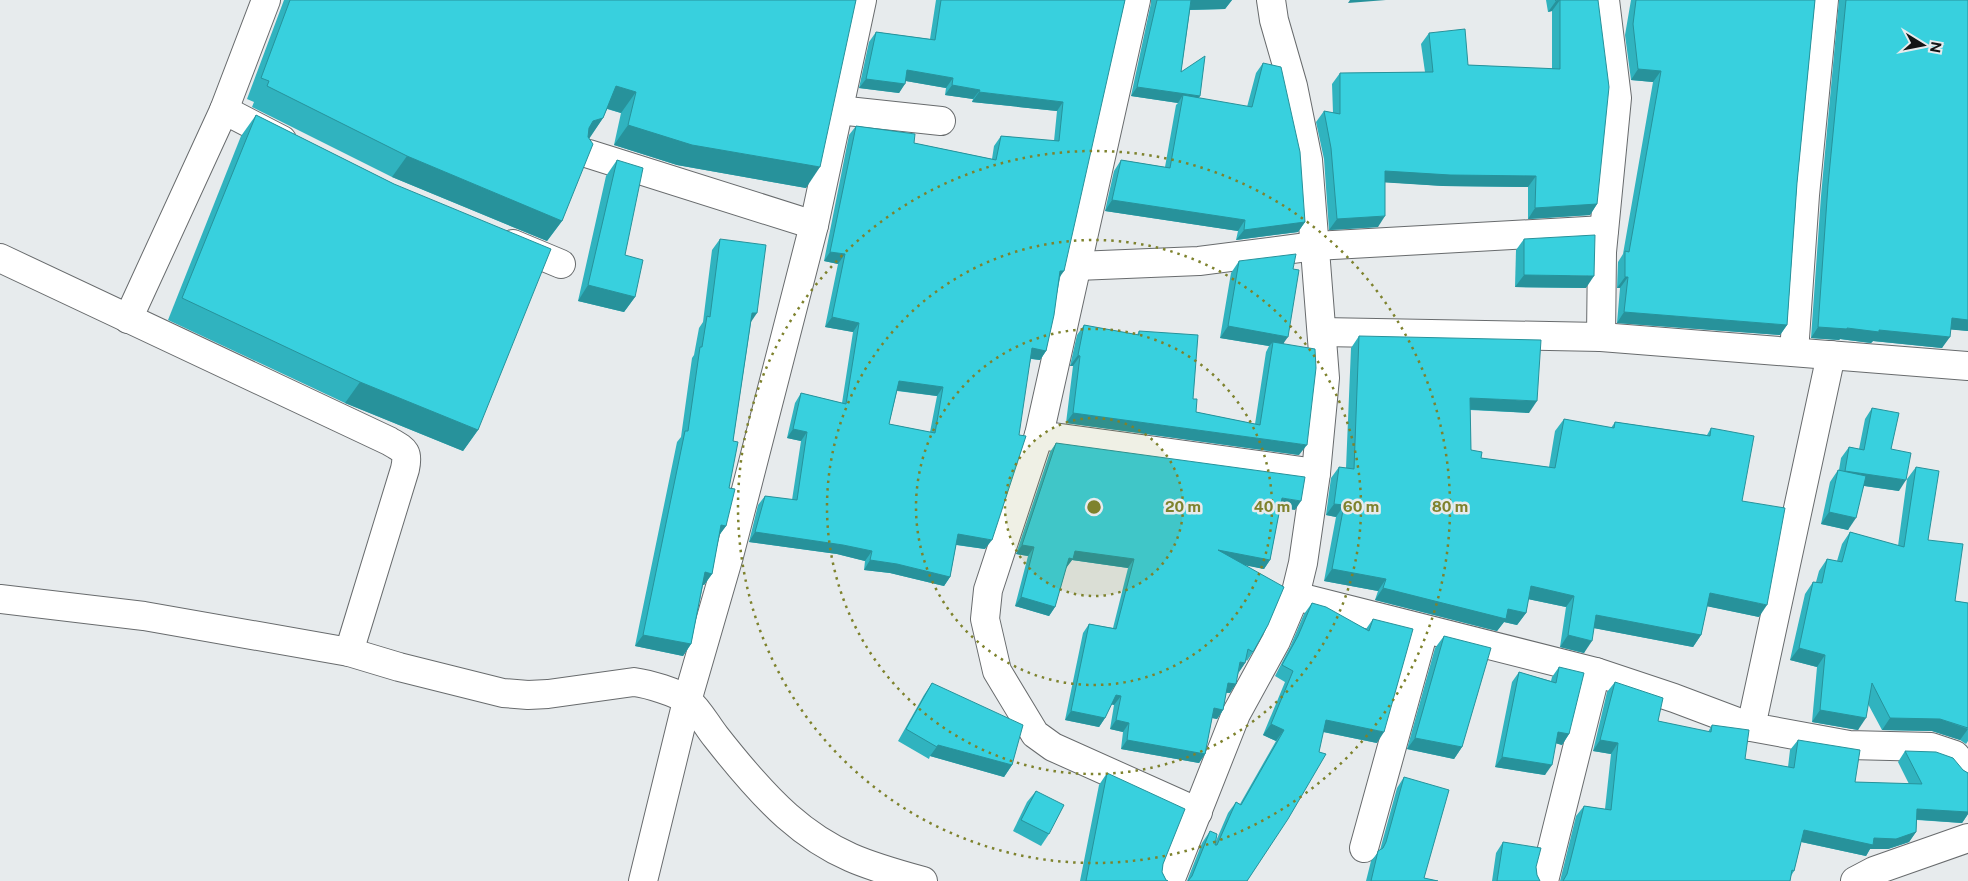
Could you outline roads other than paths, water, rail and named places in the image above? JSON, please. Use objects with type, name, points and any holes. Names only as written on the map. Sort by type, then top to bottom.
[{"type":"street","points":[[128,318],[224,110],[266,0]]},
{"type":"street","points":[[644,881],[687,701],[729,556],[814,225],[862,0]]},
{"type":"street","points":[[1136,0],[1039,435],[988,590],[985,619],[997,671],[1035,734],[1053,747],[1198,812]]},
{"type":"street","points":[[1170,881],[1236,714],[1276,641],[1295,596],[1303,563],[1316,473],[1325,378],[1308,160],[1293,86],[1274,20],[1271,0]]},
{"type":"street","points":[[1601,337],[1602,252],[1617,98],[1605,0]]},
{"type":"street","points":[[1794,352],[1805,195],[1824,0]]},
{"type":"street","points":[[224,110],[303,152]]},
{"type":"street","points":[[838,110],[941,121]]},
{"type":"street","points":[[589,154],[814,225]]},
{"type":"street","points":[[1076,266],[1199,260],[1315,246],[1604,230]]},
{"type":"street","points":[[487,233],[560,264]]},
{"type":"street","points":[[0,258],[390,441],[406,452],[405,470],[349,652]]},
{"type":"street","points":[[1322,332],[1601,337],[1968,366]]},
{"type":"street","points":[[1752,727],[1831,355]]},
{"type":"street","points":[[1039,435],[1316,473]]},
{"type":"street","points":[[1295,596],[1596,672],[1752,727],[1848,745],[1931,747],[1955,755],[1968,771]]},
{"type":"street","points":[[0,599],[144,616],[349,652],[399,667],[503,693],[548,694],[634,682],[661,688],[687,701],[766,796],[788,817],[822,844],[843,855],[886,871],[923,881]]},
{"type":"street","points":[[1364,848],[1424,630]]},
{"type":"street","points":[[1544,881],[1596,672]]},
{"type":"street","points":[[1855,881],[1874,871],[1968,838],[1968,827]]}]
